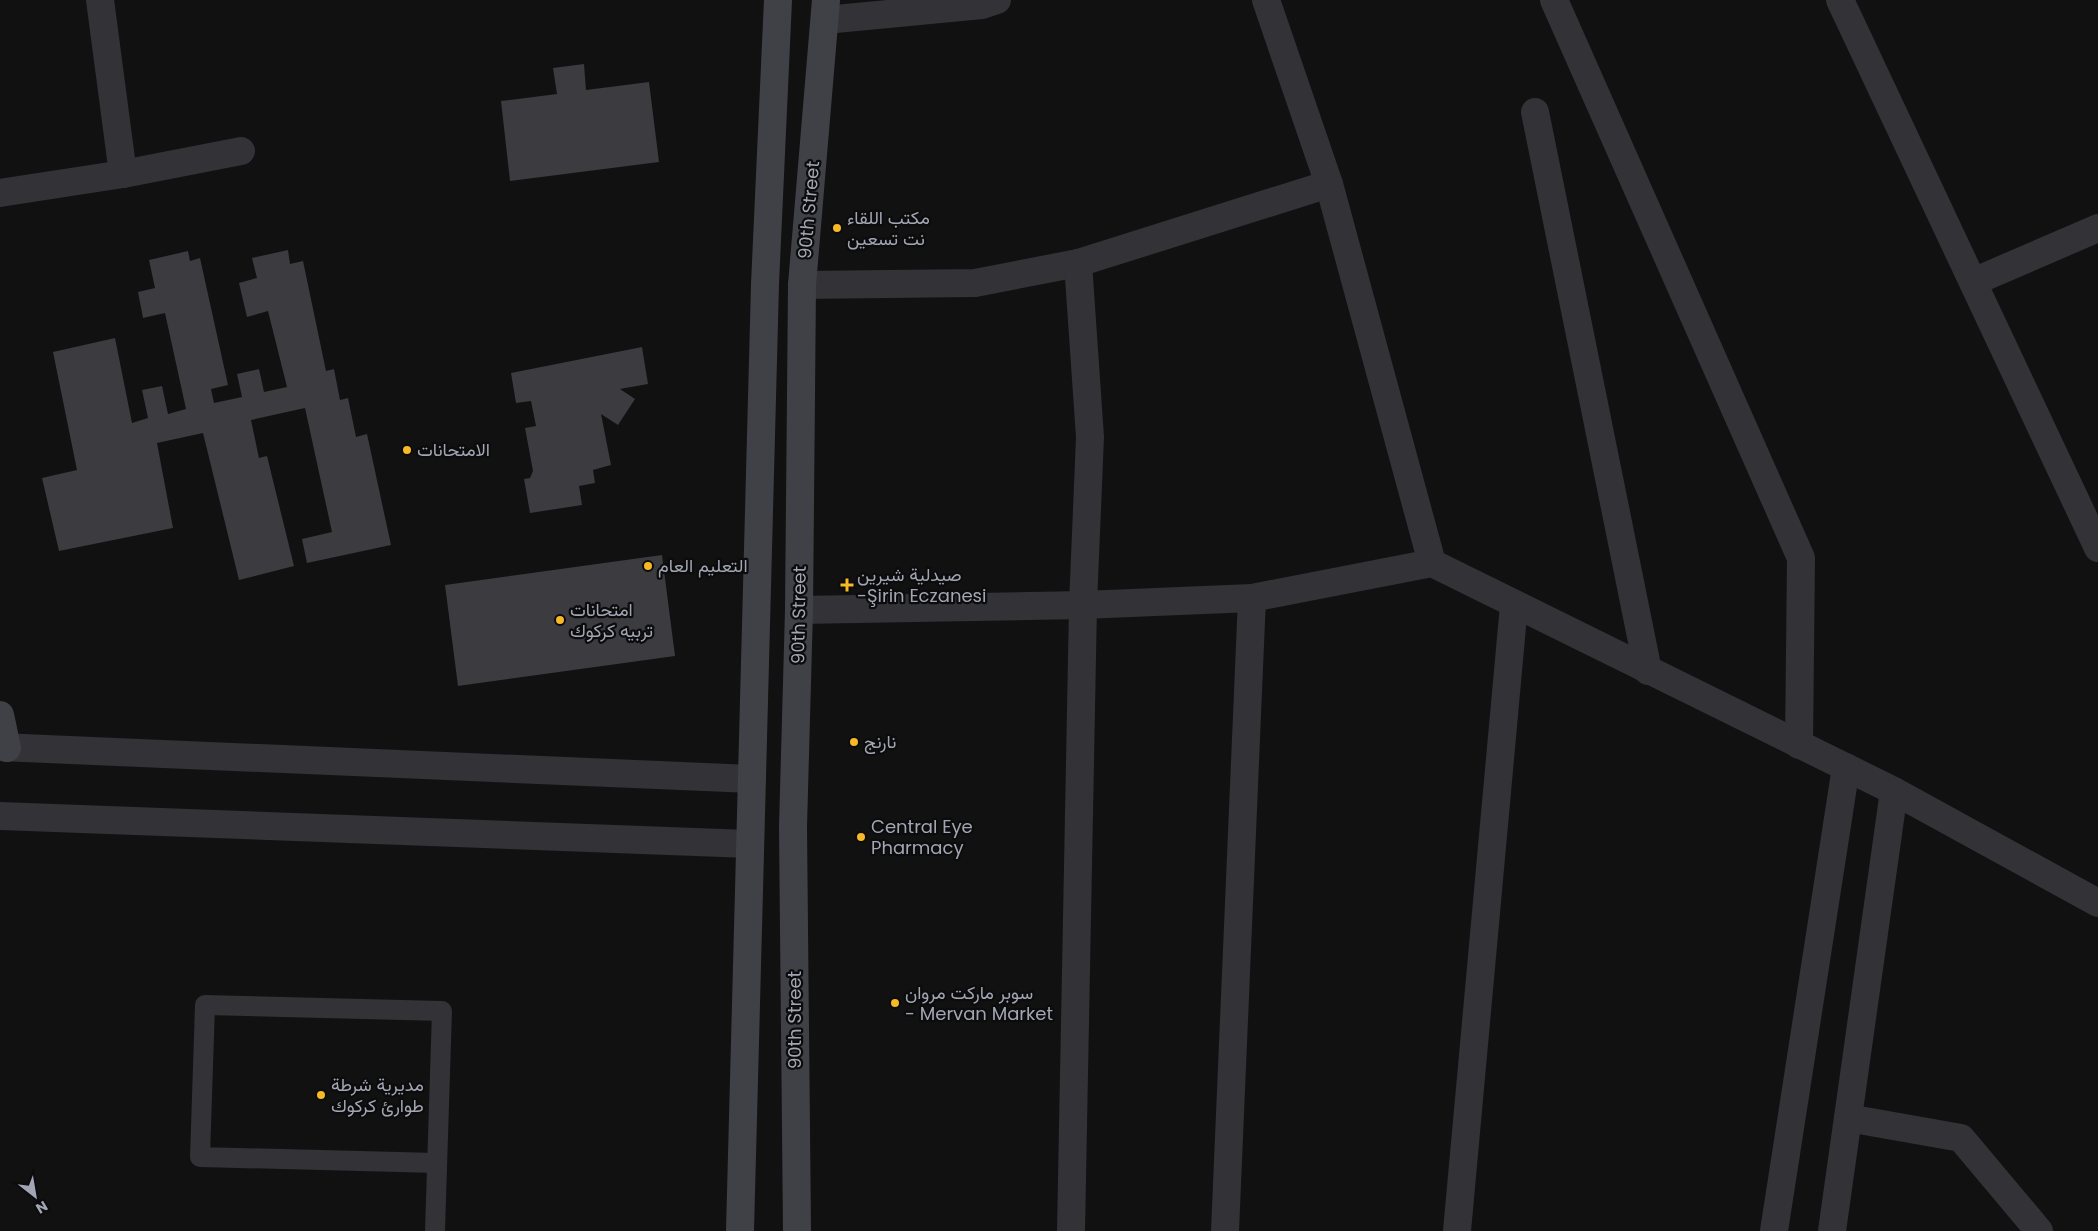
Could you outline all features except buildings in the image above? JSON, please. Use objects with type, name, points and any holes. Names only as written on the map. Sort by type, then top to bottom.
[{"type":"main road","points":[[740,1231],[765,284],[778,0]]},
{"type":"main road","name":"90th Street","points":[[797,1231],[793,827],[799,610],[802,285],[825,10]]},
{"type":"main road","points":[[0,715],[4,747]]},
{"type":"street","points":[[100,0],[123,174]]},
{"type":"street","points":[[825,10],[982,5],[997,0]]},
{"type":"street","points":[[1266,0],[1329,184],[1432,563]]},
{"type":"street","points":[[1554,0],[1801,558],[1799,745]]},
{"type":"street","points":[[1840,0],[2098,548]]},
{"type":"street","points":[[1535,112],[1648,671]]},
{"type":"street","points":[[0,193],[123,174],[241,151]]},
{"type":"street","points":[[802,285],[975,283],[1078,263],[1329,184]]},
{"type":"street","points":[[1973,282],[2098,228]]},
{"type":"street","points":[[1071,1231],[1083,605],[1090,437],[1078,263]]},
{"type":"street","points":[[799,610],[1083,605],[1252,598],[1432,563],[1894,791],[2098,903]]},
{"type":"street","points":[[1225,1231],[1252,598]]},
{"type":"street","points":[[1457,1231],[1514,605]]},
{"type":"street","points":[[4,747],[752,779]]},
{"type":"street","points":[[1774,1231],[1846,768]]},
{"type":"street","points":[[1832,1231],[1894,791]]},
{"type":"street","points":[[0,816],[749,844]]},
{"type":"street","points":[[1848,1118],[1961,1138],[2039,1231]]},
{"type":"street","points":[[1836,1198],[1852,1231]]},
{"type":"lane","points":[[435,1231],[442,1011],[205,1005],[200,1157],[437,1163]]},
{"type":"place","name":"مكتب اللقاء نت تسعين","points":[[837,228]]},
{"type":"place","name":"الامتحانات","points":[[407,450]]},
{"type":"place","name":"التعليم العام","points":[[648,566]]},
{"type":"place","name":"صيدلية شيرين -Şirin Eczanesi","points":[[847,585]]},
{"type":"place","name":"امتحانات تربيه كركوك","points":[[560,620]]},
{"type":"place","name":"نارنج","points":[[854,742]]},
{"type":"place","name":"Central Eye Pharmacy","points":[[861,837]]},
{"type":"place","name":"سوبر ماركت مروان - Mervan Market","points":[[895,1003]]},
{"type":"place","name":"مديرية شرطة طوارئ كركوك","points":[[321,1095]]}]
